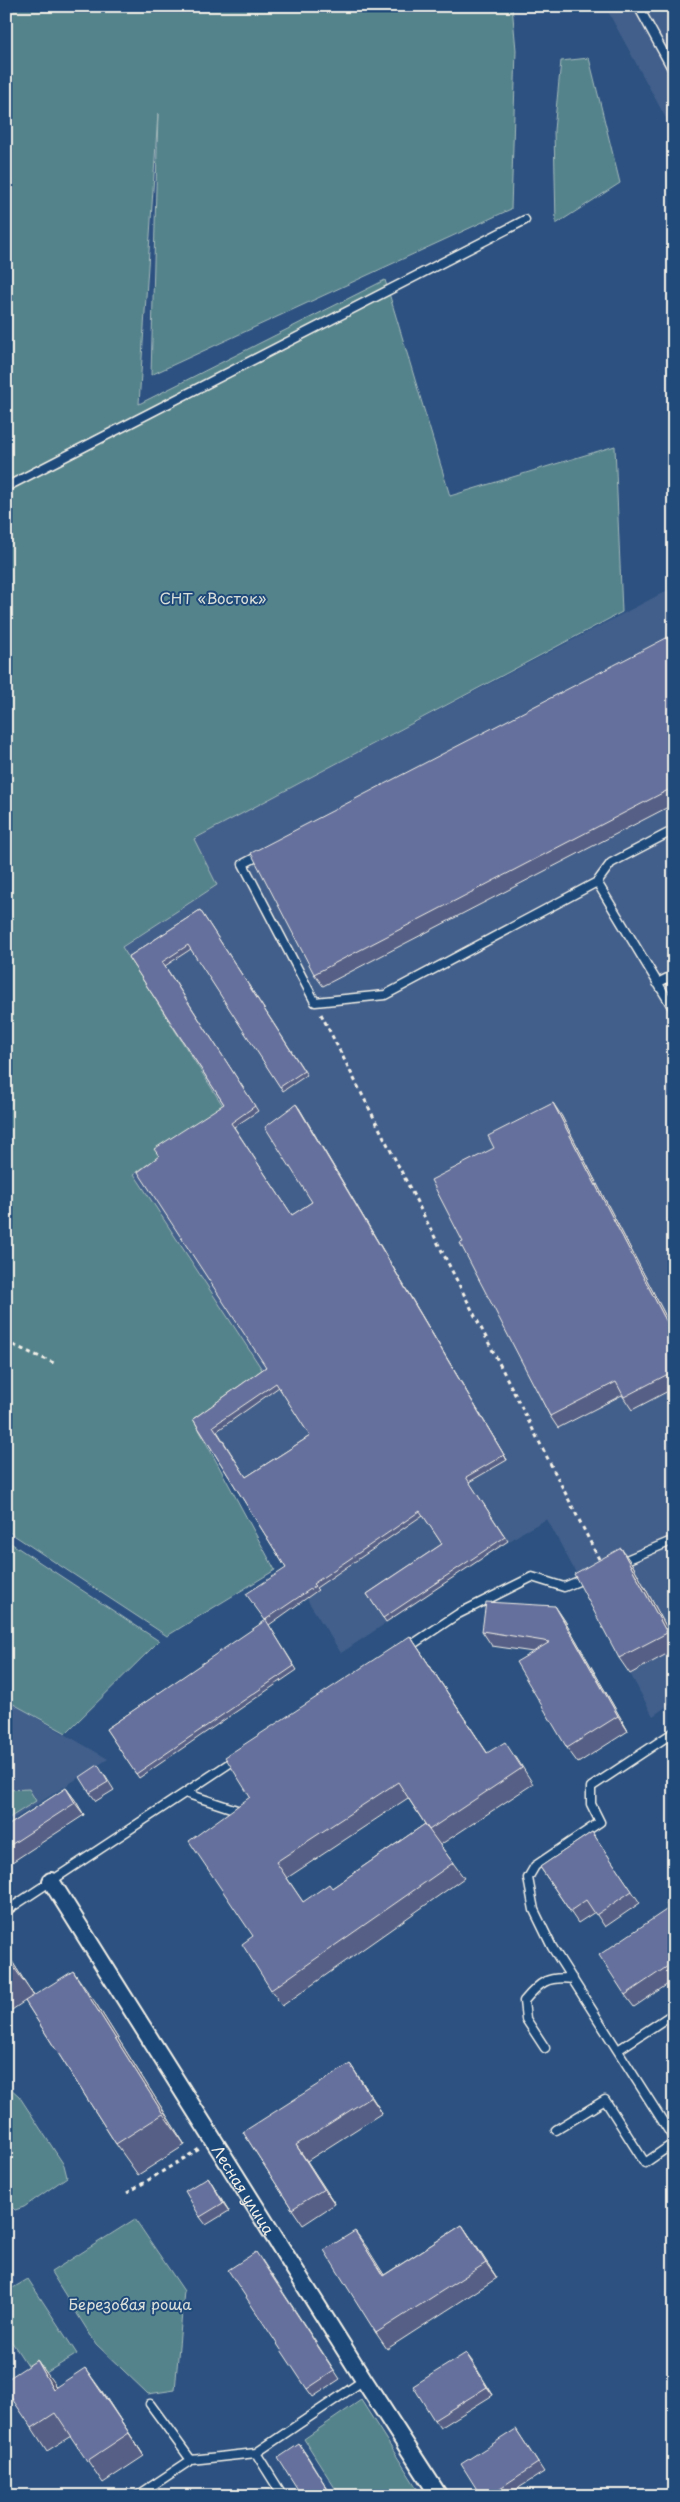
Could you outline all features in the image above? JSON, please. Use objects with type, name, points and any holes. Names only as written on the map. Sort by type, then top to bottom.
[{"type":"street","name":"Лесная улица","points":[[51,1882],[439,2496]]},
{"type":"lane","points":[[638,6],[674,72]]},
{"type":"lane","points":[[6,487],[525,220]]},
{"type":"lane","points":[[270,850],[243,864],[315,1002],[385,994],[596,882],[611,863],[674,830]]},
{"type":"lane","points":[[596,882],[674,1010]]},
{"type":"lane","points":[[657,983],[674,974]]},
{"type":"lane","points":[[604,1570],[674,1540]]},
{"type":"lane","points":[[400,1652],[458,1614],[532,1577],[564,1587],[596,1573]]},
{"type":"lane","points":[[674,1732],[591,1787],[591,1804],[600,1822],[535,1866],[528,1878],[534,1910],[552,1947],[674,2138]]},
{"type":"lane","points":[[6,1911],[243,1755]]},
{"type":"lane","points":[[185,1793],[250,1814]]},
{"type":"lane","points":[[545,2048],[526,2019],[524,2001],[538,1984],[557,1977],[573,1979]]},
{"type":"lane","points":[[618,2050],[674,2013]]},
{"type":"lane","points":[[556,2130],[605,2100],[645,2163],[674,2143]]},
{"type":"lane","points":[[137,2496],[190,2460],[256,2453],[364,2380]]},
{"type":"lane","points":[[150,2404],[190,2460]]},
{"type":"lane","points":[[256,2453],[283,2496]]},
{"type":"path","points":[[315,1002],[604,1570]]},
{"type":"path","points":[[6,1342],[56,1364]]},
{"type":"path","points":[[127,2193],[213,2141]]},
{"type":"shaded area","points":[[605,6],[674,6],[674,133]]},
{"type":"shaded area","points":[[674,587],[674,1701],[653,1716],[547,1519],[523,1532],[341,1653],[196,1424],[131,1170],[122,947],[217,885],[193,839]]},
{"type":"shaded area","points":[[6,1700],[108,1759],[6,1824]]},
{"type":"green space","name":"СНТ «Восток»","points":[[6,6],[512,6],[516,50],[511,209],[151,375],[158,113],[139,404],[385,280],[450,496],[615,446],[622,612],[194,839],[217,885],[122,947],[225,1109],[134,1174],[265,1374],[196,1424],[275,1570],[167,1636],[6,1530]]},
{"type":"green space","points":[[589,58],[620,183],[556,224],[554,130],[561,61]]},
{"type":"green space","points":[[6,1540],[159,1641],[66,1733],[6,1700]]},
{"type":"green space","points":[[29,1789],[36,1801],[6,1820],[6,1790]]},
{"type":"green space","points":[[9,2087],[19,2096],[64,2165],[67,2177],[24,2207],[15,2210],[6,2201],[6,2088]]},
{"type":"green space","name":"Березовая роща","points":[[135,2219],[184,2291],[175,2390],[148,2394],[96,2344],[51,2272]]},
{"type":"green space","points":[[28,2279],[77,2354],[36,2379],[6,2333],[6,2292]]},
{"type":"green space","points":[[361,2400],[422,2496],[340,2496],[304,2439]]},
{"type":"building","points":[[674,634],[674,787],[314,974],[251,853]]},
{"type":"building","points":[[200,910],[304,1071],[280,1087],[188,945],[162,962],[255,1106],[231,1123],[292,1215],[312,1202],[265,1127],[296,1104],[504,1455],[466,1477],[505,1537],[383,1618],[367,1594],[442,1544],[420,1511],[313,1584],[315,1586],[265,1620],[246,1594],[286,1568],[193,1419],[266,1367],[138,1172],[159,1156],[154,1149],[224,1104],[128,957]],"holes":[[[276,1383],[310,1436],[246,1477],[213,1426]]]},
{"type":"building","points":[[553,1103],[674,1336],[674,1371],[624,1397],[616,1382],[550,1416],[460,1243],[463,1242],[431,1180],[494,1148],[488,1136]]},
{"type":"building","points":[[621,1548],[667,1633],[619,1658],[574,1574]]},
{"type":"building","points":[[486,1602],[555,1606],[618,1716],[567,1748],[516,1662],[550,1642],[482,1631]]},
{"type":"building","points":[[266,1620],[294,1666],[136,1774],[106,1729]]},
{"type":"building","points":[[410,1636],[487,1753],[505,1742],[522,1768],[429,1830],[453,1863],[271,1990],[242,1944],[253,1936],[189,1841],[250,1797],[225,1757]],"holes":[[[398,1782],[429,1830],[425,1824],[332,1888],[329,1884],[303,1902],[276,1862]]]},
{"type":"building","points":[[98,1765],[108,1782],[90,1793],[80,1777]]},
{"type":"building","points":[[66,1788],[75,1803],[6,1848],[6,1827]]},
{"type":"building","points":[[592,1832],[632,1891],[596,1915],[586,1900],[570,1911],[540,1867]]},
{"type":"building","points":[[674,1899],[674,1962],[625,1995],[599,1955],[669,1908],[666,1904]]},
{"type":"building","points":[[6,1956],[10,1962],[6,1965]]},
{"type":"building","points":[[73,1971],[163,2114],[116,2144],[25,2001]]},
{"type":"building","points":[[350,2064],[371,2097],[296,2145],[324,2189],[292,2209],[243,2132]]},
{"type":"building","points":[[208,2177],[223,2203],[200,2217],[185,2191]]},
{"type":"building","points":[[462,2225],[486,2263],[376,2333],[324,2250],[355,2231],[383,2276]]},
{"type":"building","points":[[256,2252],[334,2371],[307,2389],[228,2270]]},
{"type":"building","points":[[466,2353],[487,2387],[434,2420],[413,2386]]},
{"type":"building","points":[[37,2360],[53,2389],[85,2368],[129,2433],[87,2461],[55,2413],[32,2428],[6,2390],[6,2380]]},
{"type":"building","points":[[516,2429],[538,2463],[488,2496],[481,2496],[461,2464]]},
{"type":"building","points":[[299,2444],[332,2496],[302,2496],[278,2458]]},
{"type":"building","points":[[239,2488],[244,2496],[228,2496]]}]
